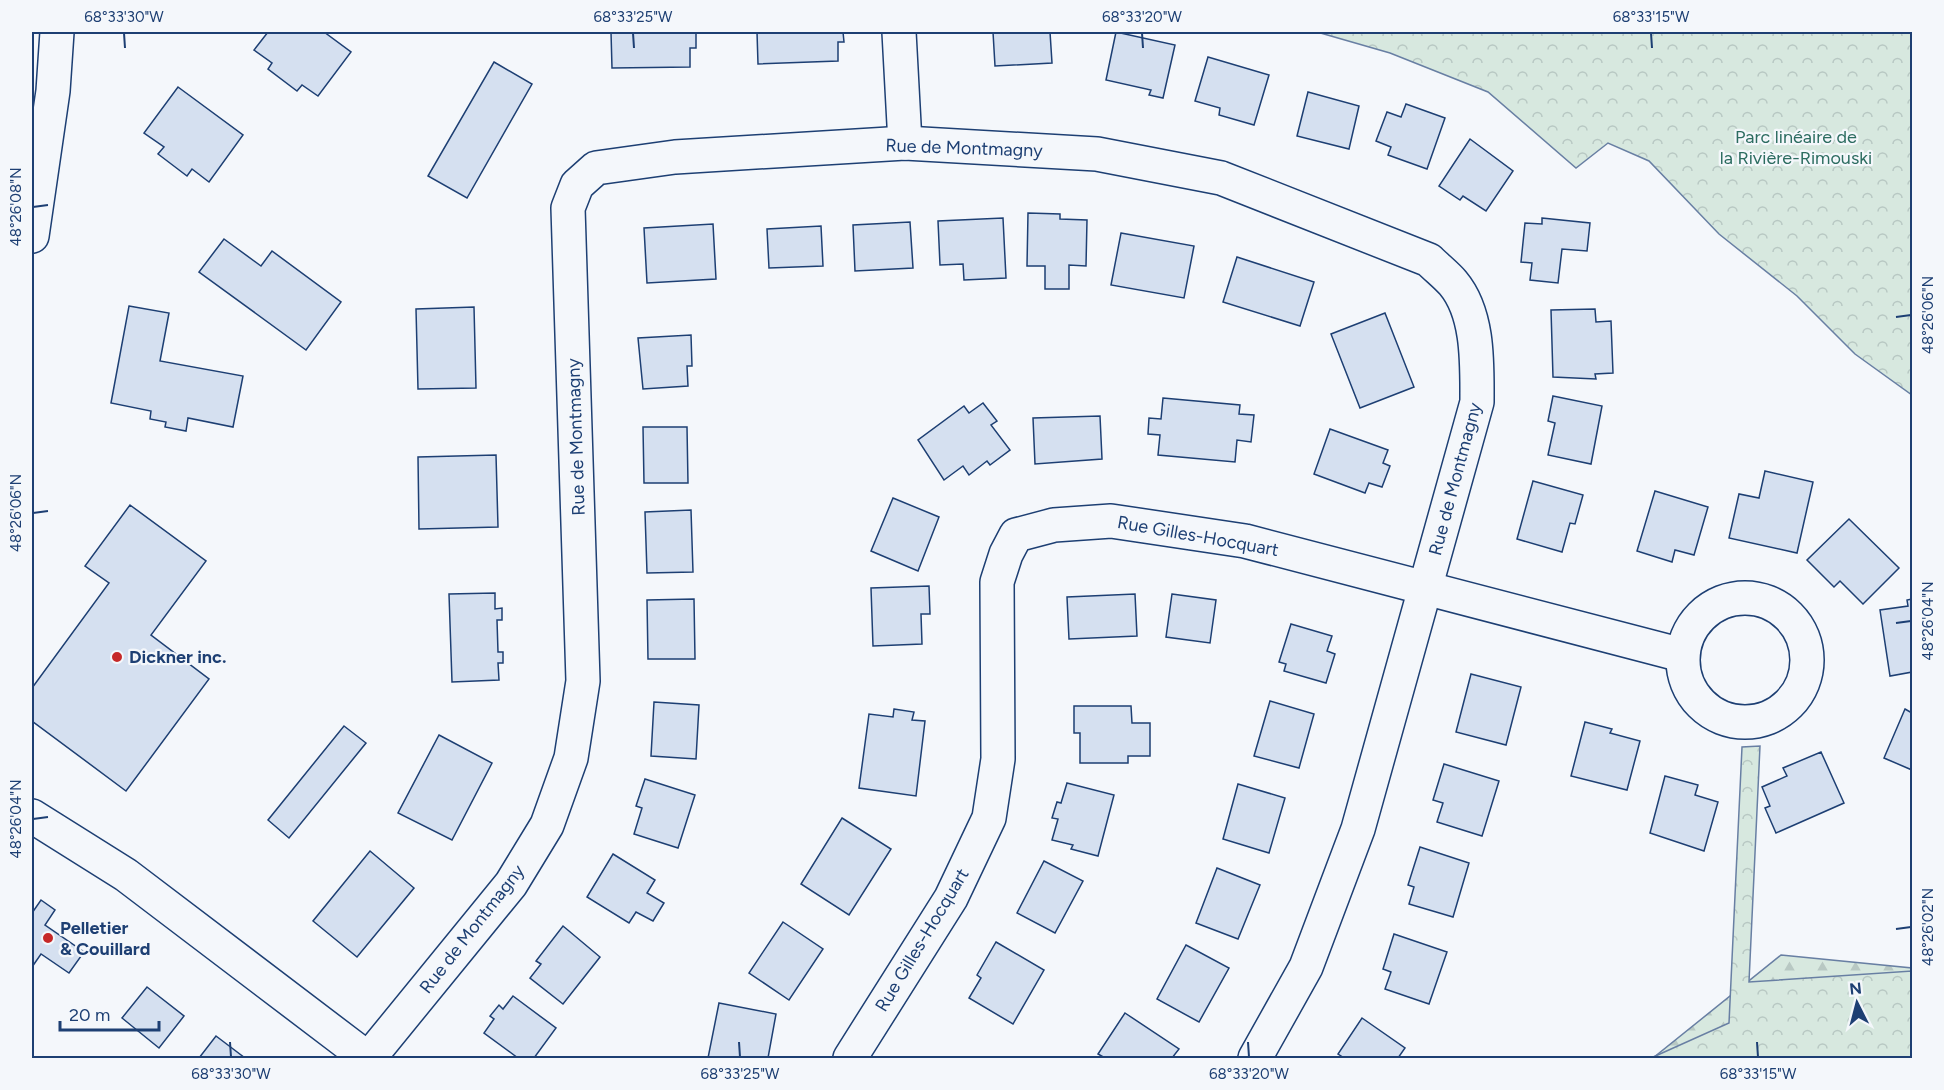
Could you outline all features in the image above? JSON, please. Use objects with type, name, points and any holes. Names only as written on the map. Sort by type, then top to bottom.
[{"type":"street","points":[[32,236],[53,91],[57,32]]},
{"type":"street","points":[[899,32],[905,142]]},
{"type":"street","name":"Rue de Montmagny","points":[[32,816],[126,875],[368,1059],[511,884],[547,825],[571,758],[583,681],[568,208],[577,185],[596,168],[675,157],[905,142],[1097,154],[1221,178],[1429,260],[1455,285],[1470,318],[1476,361],[1478,402],[1358,828],[1306,967],[1255,1059]]},
{"type":"street","name":"Rue Gilles-Hocquart","points":[[850,1059],[951,898],[989,818],[998,759],[996,582],[1006,554],[1017,535],[1054,525],[1111,521],[1245,541],[1682,655]]},
{"type":"green space","name":"Parc linéaire de la Rivière-Rimouski","points":[[1317,32],[1912,32],[1912,395],[1855,354],[1797,296],[1719,234],[1649,161],[1608,143],[1576,168],[1488,92],[1390,53]]},
{"type":"green space","points":[[1760,746],[1749,982],[1912,971],[1912,1058],[1651,1058],[1729,1023],[1742,747]]},
{"type":"green space","points":[[1781,955],[1912,968],[1912,1058],[1653,1058]]},
{"type":"building","points":[[268,32],[324,32],[351,52],[318,96],[302,85],[297,91],[268,69],[272,63],[254,50]]},
{"type":"building","points":[[611,32],[696,32],[696,48],[690,48],[690,67],[612,68]]},
{"type":"building","points":[[757,32],[843,32],[844,42],[838,42],[838,61],[758,64]]},
{"type":"building","points":[[993,32],[1050,32],[1052,63],[995,66]]},
{"type":"building","points":[[1116,32],[1175,45],[1163,98],[1149,95],[1151,90],[1106,80]]},
{"type":"building","points":[[1208,57],[1269,75],[1254,125],[1219,115],[1220,108],[1195,101]]},
{"type":"building","points":[[494,62],[532,84],[467,198],[428,176]]},
{"type":"building","points":[[178,87],[243,135],[209,182],[192,169],[187,176],[158,154],[164,147],[144,133]]},
{"type":"building","points":[[1308,92],[1359,106],[1349,149],[1297,136]]},
{"type":"building","points":[[1406,104],[1445,118],[1427,169],[1388,155],[1391,147],[1376,141],[1387,112],[1401,117]]},
{"type":"building","points":[[1470,139],[1513,171],[1486,211],[1463,196],[1460,200],[1439,186]]},
{"type":"building","points":[[1028,213],[1060,214],[1060,219],[1087,220],[1086,266],[1069,265],[1069,289],[1045,289],[1045,266],[1027,266]]},
{"type":"building","points":[[1003,218],[1006,278],[964,280],[963,264],[940,265],[938,221]]},
{"type":"building","points":[[1542,218],[1590,223],[1587,251],[1562,249],[1558,283],[1530,280],[1532,263],[1521,262],[1525,223],[1542,224]]},
{"type":"building","points":[[910,222],[913,268],[855,271],[853,225]]},
{"type":"building","points":[[713,224],[716,279],[647,283],[644,228]]},
{"type":"building","points":[[821,226],[823,266],[769,268],[767,229]]},
{"type":"building","points":[[1121,233],[1194,246],[1184,298],[1111,285]]},
{"type":"building","points":[[224,239],[261,266],[272,251],[341,302],[306,350],[199,272]]},
{"type":"building","points":[[1237,257],[1314,282],[1300,326],[1223,302]]},
{"type":"building","points":[[129,306],[169,313],[160,361],[243,376],[233,427],[188,418],[186,431],[165,427],[166,422],[150,419],[151,411],[111,403]]},
{"type":"building","points":[[474,307],[476,388],[418,389],[416,309]]},
{"type":"building","points":[[1595,309],[1596,322],[1611,321],[1613,373],[1595,374],[1596,379],[1553,377],[1551,310]]},
{"type":"building","points":[[1385,313],[1414,387],[1360,408],[1331,334]]},
{"type":"building","points":[[691,335],[692,366],[687,366],[688,386],[643,389],[638,338]]},
{"type":"building","points":[[1553,396],[1602,406],[1591,464],[1548,455],[1555,423],[1548,421]]},
{"type":"building","points":[[1163,398],[1240,405],[1239,414],[1254,415],[1251,442],[1237,440],[1235,462],[1158,455],[1160,435],[1148,434],[1149,418],[1161,419]]},
{"type":"building","points":[[983,403],[997,421],[991,425],[1010,450],[990,465],[987,461],[969,475],[963,466],[944,480],[918,440],[964,406],[969,413]]},
{"type":"building","points":[[1100,416],[1102,459],[1035,464],[1033,418]]},
{"type":"building","points":[[643,427],[687,427],[688,483],[644,483]]},
{"type":"building","points":[[1330,429],[1388,450],[1383,463],[1390,466],[1382,487],[1369,483],[1365,493],[1314,474]]},
{"type":"building","points":[[496,455],[498,527],[419,529],[418,457]]},
{"type":"building","points":[[1765,471],[1813,482],[1797,553],[1729,538],[1739,494],[1759,498]]},
{"type":"building","points":[[1533,481],[1583,495],[1575,524],[1570,523],[1562,552],[1517,539]]},
{"type":"building","points":[[1655,491],[1708,507],[1694,555],[1675,550],[1672,562],[1637,551]]},
{"type":"building","points":[[893,498],[939,517],[918,571],[871,551]]},
{"type":"building","name":"Dickner inc.","points":[[130,505],[206,561],[151,635],[209,679],[126,791],[32,721],[32,688],[109,583],[85,566]]},
{"type":"building","points":[[691,510],[693,572],[647,573],[645,512]]},
{"type":"building","points":[[1849,519],[1899,568],[1863,604],[1840,581],[1834,587],[1807,560]]},
{"type":"building","points":[[929,586],[930,614],[921,614],[922,644],[873,646],[871,588]]},
{"type":"building","points":[[495,593],[495,609],[502,608],[502,620],[497,620],[498,652],[503,652],[503,663],[498,663],[499,680],[452,682],[449,594]]},
{"type":"building","points":[[1135,594],[1137,636],[1069,639],[1067,597]]},
{"type":"building","points":[[1172,594],[1216,600],[1210,643],[1166,637]]},
{"type":"building","points":[[694,599],[695,659],[648,659],[647,600]]},
{"type":"building","points":[[1912,599],[1912,672],[1890,676],[1880,610],[1908,606],[1907,600]]},
{"type":"building","points":[[1291,624],[1332,636],[1327,651],[1335,654],[1326,683],[1284,671],[1286,664],[1279,662]]},
{"type":"building","points":[[1471,674],[1521,687],[1506,745],[1456,732]]},
{"type":"building","points":[[1270,701],[1314,714],[1299,768],[1254,756]]},
{"type":"building","points":[[654,702],[699,705],[696,759],[651,756]]},
{"type":"building","points":[[1074,706],[1131,706],[1132,723],[1150,723],[1150,756],[1128,756],[1128,763],[1080,763],[1080,733],[1074,733]]},
{"type":"building","points":[[894,709],[914,712],[912,720],[925,721],[916,796],[859,788],[869,714],[893,717]]},
{"type":"building","points":[[1905,709],[1912,713],[1912,770],[1884,758]]},
{"type":"building","points":[[1585,722],[1612,729],[1610,733],[1640,741],[1627,790],[1571,776]]},
{"type":"building","points":[[344,726],[366,743],[289,838],[268,820]]},
{"type":"building","points":[[439,735],[492,763],[452,840],[398,813]]},
{"type":"building","points":[[1821,752],[1844,803],[1776,833],[1765,808],[1770,806],[1762,787],[1787,776],[1783,768]]},
{"type":"building","points":[[1444,764],[1499,781],[1482,836],[1437,822],[1443,803],[1433,800]]},
{"type":"building","points":[[1665,776],[1698,785],[1695,795],[1718,802],[1704,851],[1650,833]]},
{"type":"building","points":[[645,779],[695,795],[678,848],[634,834],[642,808],[636,806]]},
{"type":"building","points":[[1067,783],[1114,795],[1098,856],[1071,849],[1073,845],[1052,840],[1058,819],[1052,818],[1057,802],[1061,803]]},
{"type":"building","points":[[1238,784],[1285,798],[1269,853],[1223,839]]},
{"type":"building","points":[[842,818],[891,849],[849,915],[801,884]]},
{"type":"building","points":[[1420,847],[1469,863],[1453,917],[1409,904],[1414,887],[1408,885]]},
{"type":"building","points":[[370,851],[414,888],[357,957],[313,921]]},
{"type":"building","points":[[613,854],[655,880],[647,893],[664,903],[653,921],[636,912],[629,923],[587,897]]},
{"type":"building","points":[[1044,861],[1083,881],[1055,933],[1017,913]]},
{"type":"building","points":[[1217,868],[1260,885],[1238,939],[1196,923]]},
{"type":"building","name":"Pelletier & Couillard","points":[[41,900],[55,910],[45,925],[84,952],[69,973],[41,954],[32,967],[32,913]]},
{"type":"building","points":[[783,922],[823,949],[789,1000],[749,973]]},
{"type":"building","points":[[563,926],[600,957],[563,1004],[530,978],[541,964],[536,961]]},
{"type":"building","points":[[1394,934],[1447,952],[1429,1004],[1385,989],[1391,972],[1383,969]]},
{"type":"building","points":[[996,942],[1044,970],[1013,1024],[969,998],[981,978],[977,975]]},
{"type":"building","points":[[1186,945],[1229,968],[1199,1022],[1157,999]]},
{"type":"building","points":[[147,987],[184,1016],[159,1048],[122,1018]]},
{"type":"building","points":[[513,996],[556,1028],[534,1058],[518,1058],[484,1033],[494,1019],[490,1016],[499,1005],[503,1009]]},
{"type":"building","points":[[719,1003],[776,1014],[768,1058],[708,1058]]},
{"type":"building","points":[[1125,1013],[1179,1049],[1172,1058],[1105,1058],[1098,1054]]},
{"type":"building","points":[[1362,1018],[1405,1048],[1398,1058],[1338,1058],[1341,1056],[1338,1054]]},
{"type":"building","points":[[216,1036],[245,1058],[199,1058]]},
{"type":"place","name":"Dickner inc.","points":[[117,657]]},
{"type":"place","name":"Pelletier & Couillard","points":[[48,938]]}]
